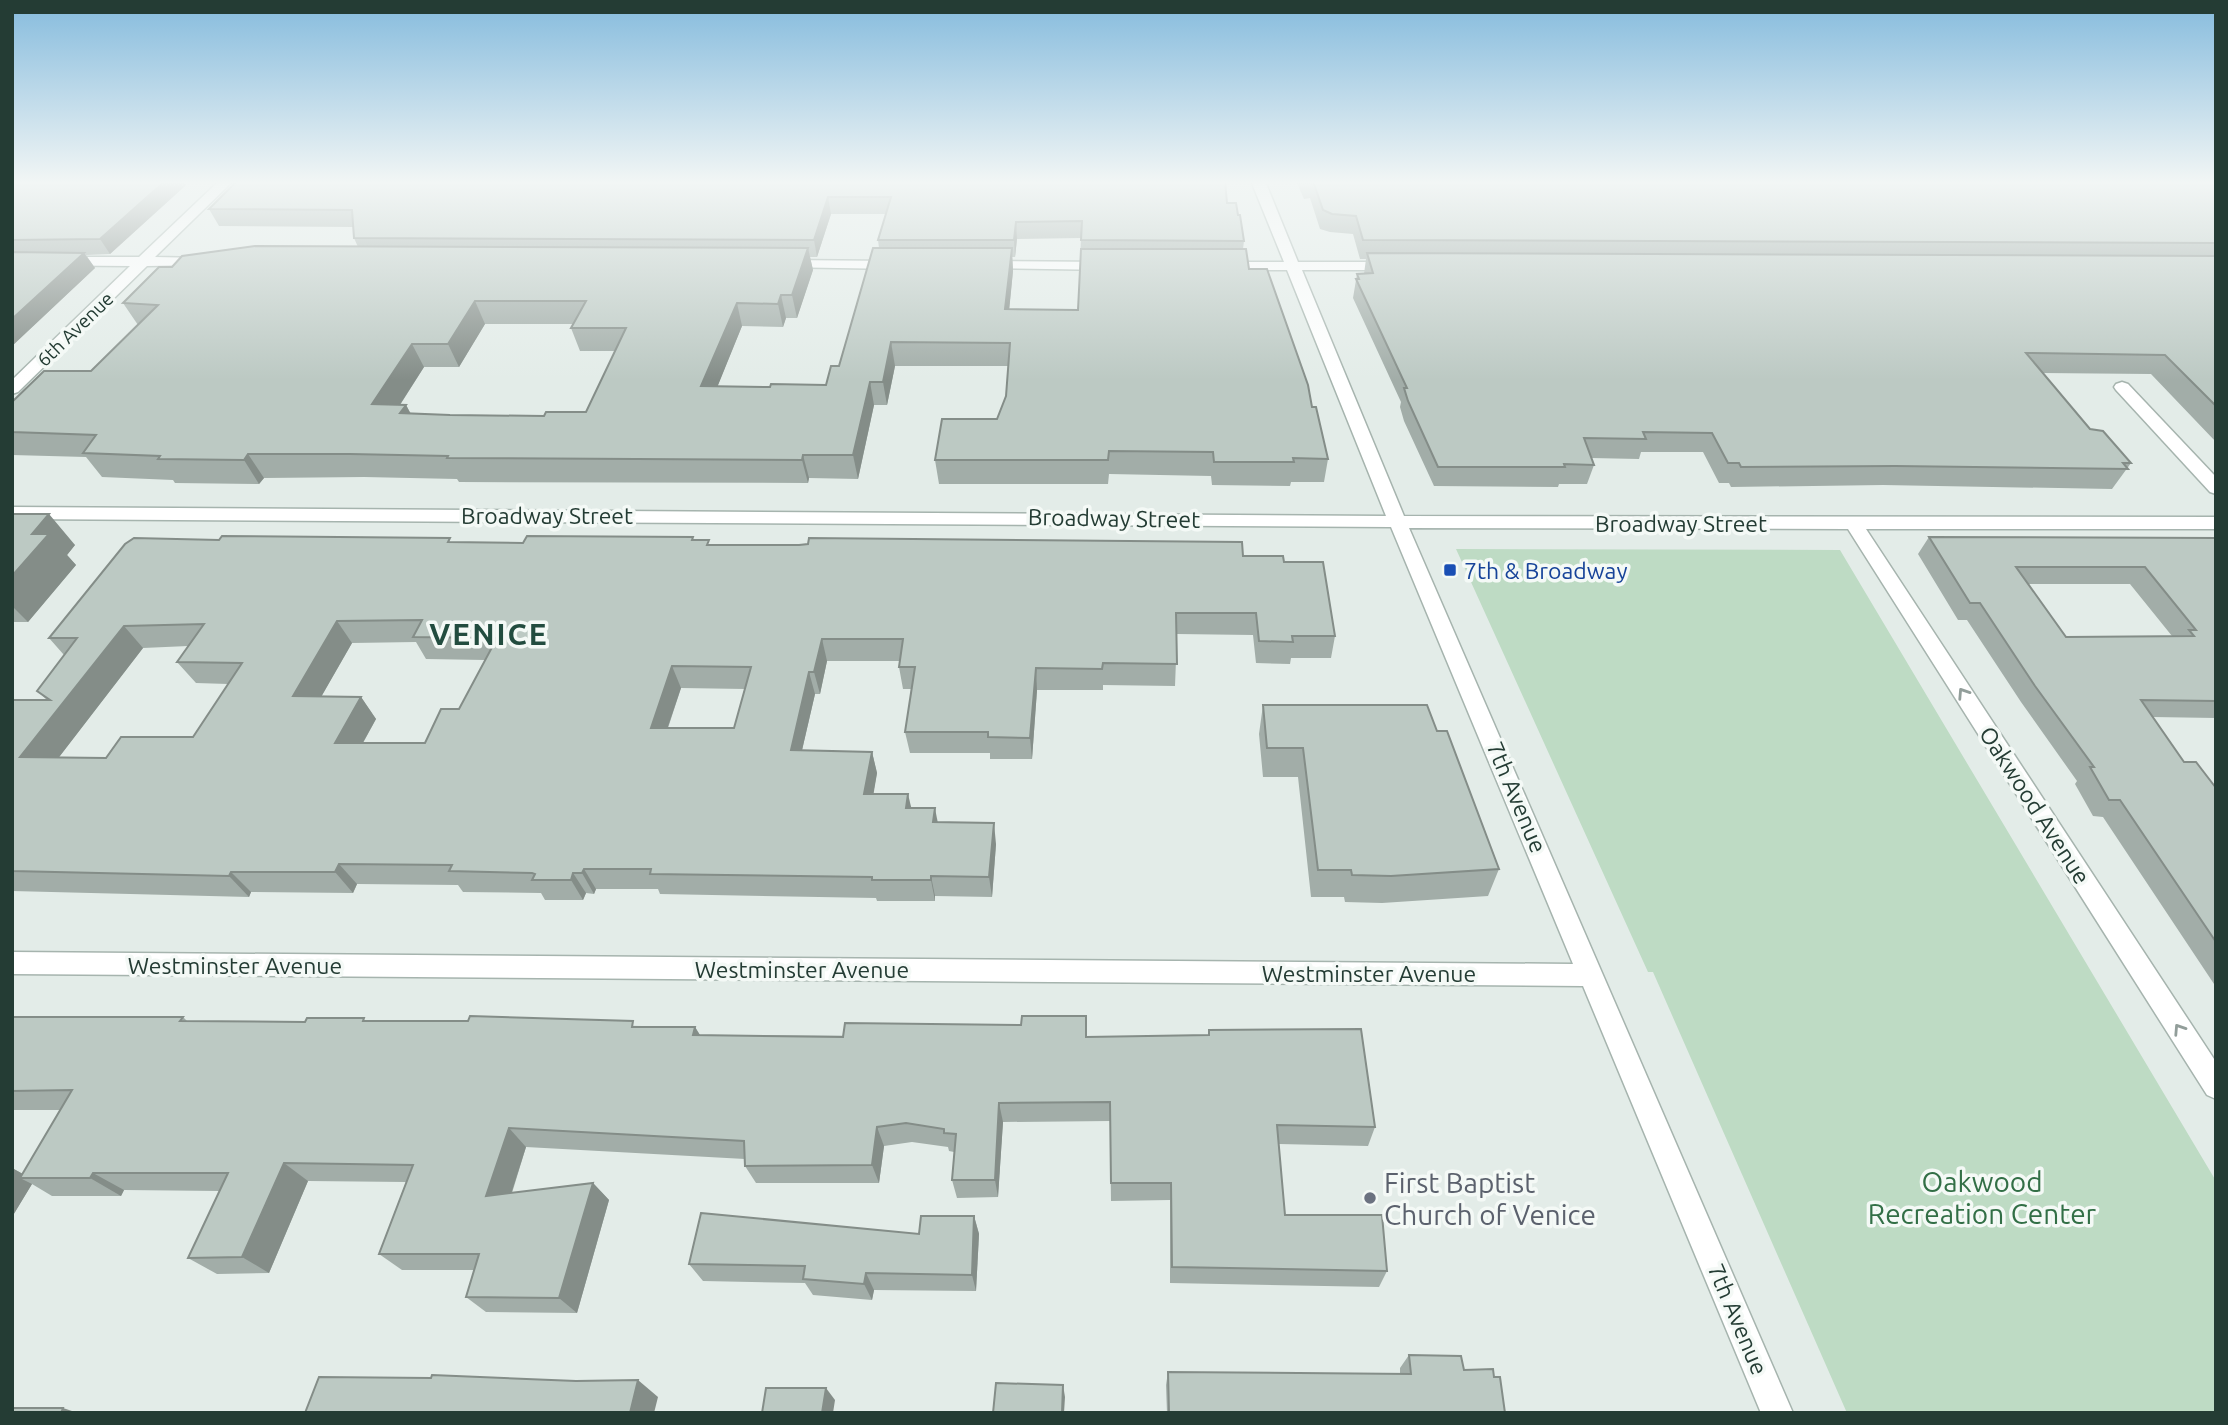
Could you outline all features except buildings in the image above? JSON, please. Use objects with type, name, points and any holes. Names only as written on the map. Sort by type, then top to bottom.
[{"type":"street","name":"6th Avenue","points":[[12,389],[160,248]]},
{"type":"street","name":"7th Avenue","points":[[1285,248],[1398,523],[1777,1413]]},
{"type":"street","points":[[12,261],[212,262]]},
{"type":"street","points":[[767,264],[905,265]]},
{"type":"street","points":[[975,265],[1124,266]]},
{"type":"street","points":[[1203,266],[1402,267]]},
{"type":"street","points":[[2122,387],[2216,488]]},
{"type":"street","name":"Broadway Street","points":[[12,513],[1137,518],[1398,523],[2216,523]]},
{"type":"street","name":"Oakwood Avenue","points":[[1854,524],[2216,1086]]},
{"type":"street","name":"Westminster Avenue","points":[[12,963],[1592,975]]},
{"type":"green space","name":"Oakwood Recreation Center","points":[[1456,549],[1840,550],[2216,1181],[2216,1413],[1847,1413],[1653,972],[1648,972]]},
{"type":"place","name":"7th & Broadway","points":[[1450,570]]},
{"type":"place","name":"First Baptist Church of Venice","points":[[1370,1198]]},
{"type":"district","name":"VENICE","points":[[489,634]]}]
